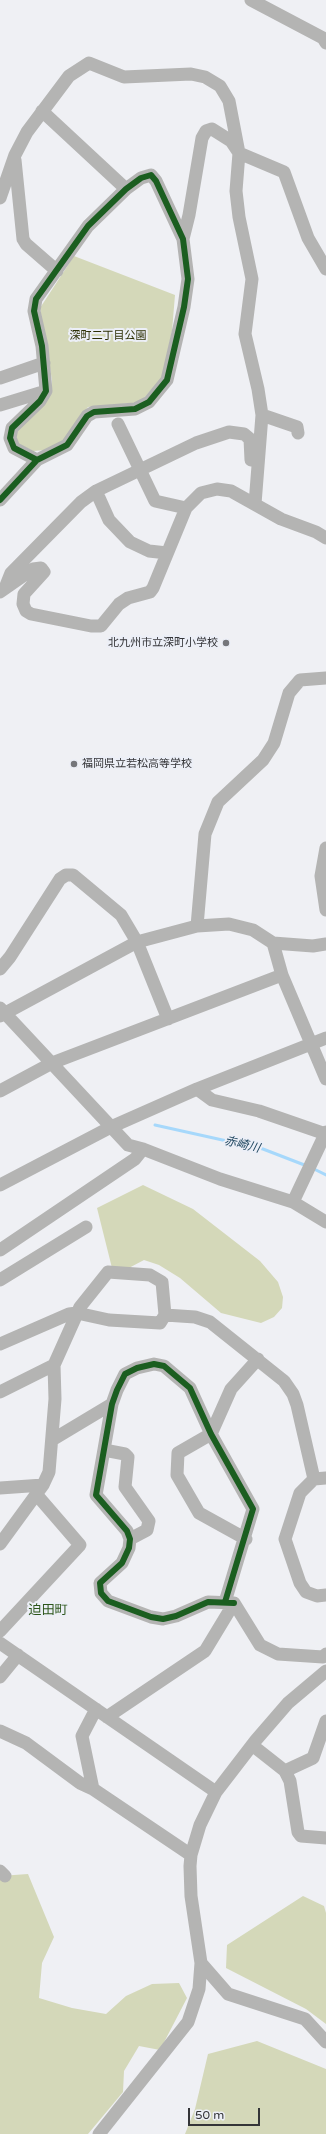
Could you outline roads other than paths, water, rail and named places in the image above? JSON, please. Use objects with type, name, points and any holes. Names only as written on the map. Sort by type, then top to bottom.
[{"type":"street","points":[[251,0],[323,38],[326,43]]},
{"type":"street","points":[[0,198],[15,155],[27,132],[69,76],[89,63],[124,77],[177,74],[205,77],[220,86],[229,101],[239,153],[236,191],[252,279],[245,334],[258,389],[262,415],[255,504]]},
{"type":"street","points":[[42,111],[126,189]]},
{"type":"street","points":[[183,239],[189,215],[202,138],[206,131],[212,129],[231,141],[239,153],[284,172],[308,238],[326,269]]},
{"type":"street","points":[[15,155],[23,239],[26,244],[57,271]]},
{"type":"street","points":[[0,500],[37,460],[67,445],[87,416],[94,412],[135,409],[149,402],[167,380],[184,307],[188,279],[183,239],[156,181],[151,175],[141,178],[126,189],[88,226],[36,299],[34,311],[44,364],[46,391],[40,401],[12,428],[5,440],[14,448],[37,460]]},
{"type":"street","points":[[0,378],[44,364]]},
{"type":"street","points":[[0,405],[46,391]]},
{"type":"street","points":[[262,415],[297,427],[298,433]]},
{"type":"street","points":[[118,424],[155,501],[186,508]]},
{"type":"street","points":[[3,590],[11,573],[81,502],[96,491],[139,469],[196,443],[229,432],[244,434],[250,439],[252,472],[256,485]]},
{"type":"street","points":[[3,590],[33,569],[41,568],[44,572],[24,594],[23,604],[26,611],[30,614],[91,626],[101,626],[119,604],[128,598],[150,592],[154,588],[186,508],[201,493],[217,489],[230,491],[281,519],[316,532],[326,538]]},
{"type":"street","points":[[96,491],[109,520],[130,542],[149,551],[167,553]]},
{"type":"street","points":[[197,926],[206,834],[218,802],[263,760],[274,742],[289,693],[300,680],[326,678]]},
{"type":"street","points":[[326,848],[321,876],[326,910]]},
{"type":"street","points":[[0,969],[10,957],[60,879],[66,875],[73,875],[121,914],[137,942],[168,1019]]},
{"type":"street","points":[[326,944],[313,946],[273,943],[253,930],[229,924],[197,926],[137,942],[2,1012],[52,1063],[128,1145],[143,1149],[220,1179],[293,1202],[326,1222]]},
{"type":"street","points":[[273,943],[282,975],[326,1079]]},
{"type":"street","points":[[0,1091],[52,1063],[282,975]]},
{"type":"street","points":[[0,1186],[111,1127],[197,1089],[326,1038]]},
{"type":"street","points":[[197,1089],[212,1100],[260,1111],[326,1133],[293,1202]]},
{"type":"street","points":[[1,1250],[135,1159],[143,1149]]},
{"type":"street","points":[[0,1280],[86,1227]]},
{"type":"street","points":[[0,1344],[69,1314],[77,1313],[109,1320],[160,1323],[165,1315],[162,1282],[150,1275],[107,1270],[80,1307],[77,1313],[54,1365],[55,1399],[50,1472],[39,1490],[0,1544]]},
{"type":"street","points":[[165,1315],[195,1317],[210,1322],[284,1381],[293,1394],[320,1478],[300,1493],[285,1539],[300,1584],[306,1592],[317,1596],[326,1595]]},
{"type":"street","points":[[246,1539],[199,1513],[177,1475],[178,1453],[211,1434],[231,1388],[258,1359]]},
{"type":"street","points":[[107,1717],[205,1651],[229,1603],[254,1510],[211,1434],[190,1388],[164,1366],[154,1364],[137,1368],[125,1374],[112,1404],[96,1495],[127,1531],[130,1539],[129,1548],[122,1563],[100,1583],[101,1593],[108,1601],[151,1617],[163,1619],[176,1616],[208,1602],[229,1603]]},
{"type":"street","points":[[0,1392],[54,1365]]},
{"type":"street","points":[[52,1440],[112,1404]]},
{"type":"street","points":[[104,1450],[125,1454],[128,1457],[125,1487],[149,1521],[147,1530],[130,1539]]},
{"type":"street","points":[[0,1488],[39,1490]]},
{"type":"street","points":[[0,1632],[80,1545],[39,1490]]},
{"type":"street","points":[[229,1603],[260,1645],[278,1654],[323,1657],[326,1654]]},
{"type":"street","points":[[0,1643],[216,1792]]},
{"type":"street","points":[[0,1678],[18,1655]]},
{"type":"street","points":[[99,2134],[188,2022],[199,1989],[201,1963],[191,1896],[191,1855],[200,1824],[216,1792],[252,1745],[288,1704],[326,1671]]},
{"type":"street","points":[[93,1789],[82,1736],[96,1709]]},
{"type":"street","points":[[285,1771],[313,1758],[326,1721]]},
{"type":"street","points":[[0,1732],[26,1743],[80,1783],[93,1789],[191,1855]]},
{"type":"street","points":[[252,1745],[285,1771],[290,1781],[298,1832],[301,1836],[326,1838]]},
{"type":"street","points":[[201,1963],[228,1994],[305,2019],[326,2042]]},
{"type":"waterway","name":"赤崎川","points":[[155,1125],[263,1149],[307,1166]]},
{"type":"waterway","name":"赤崎川","points":[[314,1169],[326,1175]]},
{"type":"place","name":"北九州市立深町小学校","points":[[226,643]]},
{"type":"place","name":"福岡県立若松高等学校","points":[[74,764]]},
{"type":"district","name":"迫田町","points":[[48,1611]]},
{"type":"park label","name":"深町二丁目公園","points":[[108,336]]}]
